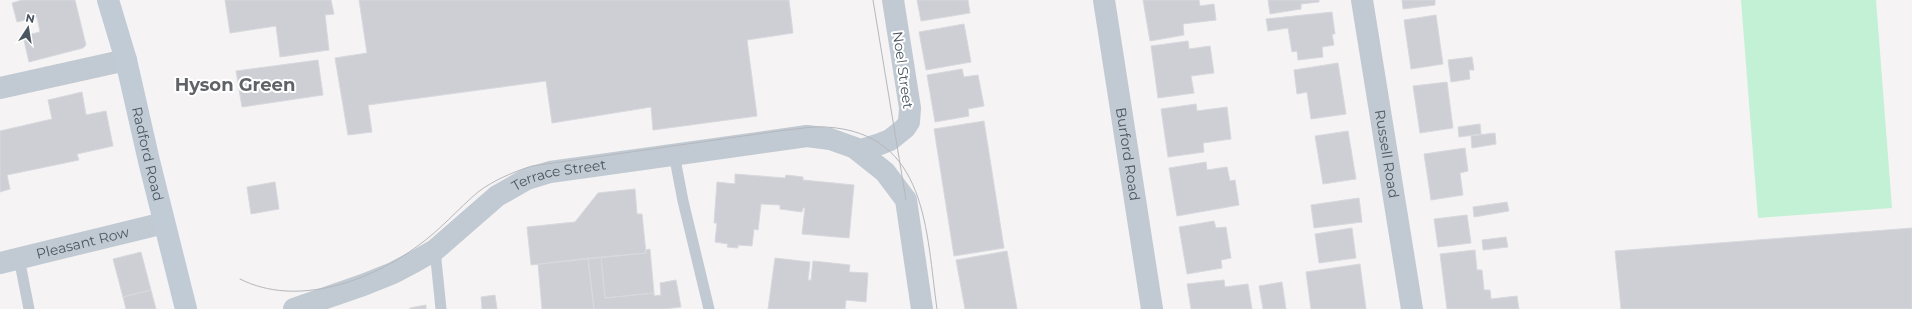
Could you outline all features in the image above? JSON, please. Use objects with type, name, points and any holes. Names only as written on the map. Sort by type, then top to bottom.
[{"type":"street","name":"Radford Road","points":[[108,0],[126,60],[164,224],[186,309]]},
{"type":"street","name":"Noel Street","points":[[856,149],[860,150],[887,142],[908,122],[910,108],[893,0]]},
{"type":"street","name":"Burford Road","points":[[1104,0],[1152,309]]},
{"type":"street","name":"Russell Road","points":[[1362,0],[1412,309]]},
{"type":"street","points":[[0,88],[126,60]]},
{"type":"street","name":"Terrace Street","points":[[294,309],[393,273],[435,250],[497,196],[528,179],[550,172],[807,136],[830,139],[856,149],[885,172],[906,200],[922,309]]},
{"type":"street","name":"Pleasant Row","points":[[9,260],[164,224]]},
{"type":"lane","points":[[674,154],[683,201],[709,309]]},
{"type":"lane","points":[[435,250],[441,309]]},
{"type":"lane","points":[[9,260],[29,309]]},
{"type":"green space","points":[[1741,0],[1876,0],[1892,208],[1758,218]]},
{"type":"building","points":[[22,0],[75,0],[86,45],[83,48],[29,62],[23,36],[40,32],[37,17],[17,22],[12,3]]},
{"type":"building","points":[[225,0],[331,0],[334,14],[325,15],[329,50],[280,57],[276,26],[230,33]]},
{"type":"building","points":[[359,0],[789,0],[793,33],[747,40],[757,116],[653,130],[651,107],[552,123],[546,81],[368,105],[372,132],[348,135],[335,58],[367,53]]},
{"type":"building","points":[[917,0],[968,0],[970,13],[921,21]]},
{"type":"building","points":[[1143,0],[1199,0],[1200,6],[1214,4],[1216,20],[1183,24],[1184,35],[1150,41]]},
{"type":"building","points":[[1268,0],[1319,0],[1319,2],[1301,4],[1301,9],[1270,14]]},
{"type":"building","points":[[1402,0],[1435,0],[1435,5],[1403,9]]},
{"type":"building","points":[[1332,12],[1335,34],[1332,34],[1334,45],[1322,47],[1323,57],[1298,60],[1297,51],[1292,52],[1288,28],[1268,31],[1266,19]]},
{"type":"building","points":[[1436,15],[1443,64],[1411,69],[1404,20]]},
{"type":"building","points":[[964,24],[971,62],[926,70],[919,32]]},
{"type":"building","points":[[1188,41],[1189,49],[1210,46],[1214,73],[1191,76],[1194,93],[1158,98],[1151,46]]},
{"type":"building","points":[[1472,57],[1474,70],[1469,70],[1470,79],[1451,82],[1448,60]]},
{"type":"building","points":[[318,60],[323,95],[242,107],[236,71]]},
{"type":"building","points":[[1338,63],[1346,114],[1311,119],[1307,92],[1297,94],[1294,70]]},
{"type":"building","points":[[962,69],[964,77],[978,75],[984,106],[968,109],[969,116],[935,122],[927,75]]},
{"type":"building","points":[[1447,82],[1453,128],[1420,133],[1413,86]]},
{"type":"building","points":[[82,92],[86,115],[106,111],[113,146],[77,154],[79,160],[7,175],[10,189],[0,192],[0,131],[52,119],[48,100]]},
{"type":"building","points":[[1196,104],[1197,111],[1227,107],[1231,139],[1203,143],[1204,152],[1168,157],[1161,109]]},
{"type":"building","points":[[984,121],[1004,248],[954,256],[934,129]]},
{"type":"building","points":[[1480,124],[1481,134],[1459,137],[1458,127]]},
{"type":"building","points":[[1348,131],[1356,179],[1323,184],[1315,136]]},
{"type":"building","points":[[1495,133],[1496,144],[1472,148],[1471,136]]},
{"type":"building","points":[[1465,148],[1468,171],[1460,173],[1463,195],[1431,200],[1424,154]]},
{"type":"building","points":[[1206,162],[1207,170],[1227,167],[1230,181],[1235,180],[1239,205],[1177,216],[1169,168]]},
{"type":"building","points":[[735,174],[785,178],[786,175],[803,177],[803,180],[854,185],[849,238],[802,234],[805,208],[803,208],[802,212],[780,209],[780,205],[761,204],[758,230],[754,229],[752,246],[738,245],[738,248],[727,247],[728,244],[715,242],[717,223],[714,223],[717,182],[735,184]]},
{"type":"building","points":[[275,182],[279,209],[251,214],[247,187]]},
{"type":"building","points":[[635,189],[637,214],[642,214],[646,253],[531,265],[527,227],[575,222],[598,193]]},
{"type":"building","points":[[1359,198],[1362,222],[1314,228],[1311,205]]},
{"type":"building","points":[[1507,202],[1509,211],[1474,217],[1473,207]]},
{"type":"building","points":[[1467,215],[1471,243],[1438,247],[1434,219]]},
{"type":"building","points":[[1214,221],[1216,228],[1226,227],[1231,258],[1221,260],[1222,268],[1187,274],[1179,227]]},
{"type":"building","points":[[1352,228],[1356,258],[1319,263],[1315,234]]},
{"type":"building","points":[[1912,228],[1912,309],[1621,309],[1615,251]]},
{"type":"building","points":[[1506,237],[1508,247],[1483,250],[1482,240]]},
{"type":"building","points":[[650,249],[654,293],[605,298],[601,257],[646,253],[646,250]]},
{"type":"building","points":[[1475,250],[1477,270],[1482,270],[1484,290],[1490,290],[1491,299],[1517,296],[1519,309],[1447,309],[1440,254]]},
{"type":"building","points":[[1007,251],[1017,309],[965,309],[956,260]]},
{"type":"building","points":[[141,252],[151,290],[123,297],[113,259]]},
{"type":"building","points":[[601,257],[605,298],[654,293],[654,296],[661,295],[660,283],[676,280],[681,307],[664,309],[594,309],[588,258]]},
{"type":"building","points":[[588,258],[594,309],[542,309],[538,264]]},
{"type":"building","points":[[775,258],[810,262],[808,280],[811,280],[813,261],[850,265],[849,272],[868,273],[866,302],[846,300],[845,309],[768,309]]},
{"type":"building","points":[[1360,264],[1366,309],[1311,309],[1306,272]]},
{"type":"building","points":[[1224,280],[1225,287],[1248,284],[1252,309],[1191,309],[1187,284]]},
{"type":"building","points":[[1282,282],[1286,309],[1263,309],[1259,286]]},
{"type":"building","points":[[151,290],[156,309],[126,309],[123,297]]},
{"type":"building","points":[[495,295],[497,309],[482,309],[481,297]]},
{"type":"building","points":[[426,305],[426,309],[410,309],[410,308]]},
{"type":"tram line","points":[[873,0],[906,200]]},
{"type":"tram line","points":[[240,279],[262,287],[285,291],[309,290],[333,286],[356,279],[379,270],[419,245],[484,188],[504,177],[532,166],[786,130],[826,127],[860,133],[885,147],[903,167],[916,191],[924,219],[937,309]]},
{"type":"district","name":"Hyson Green","points":[[235,85]]}]
